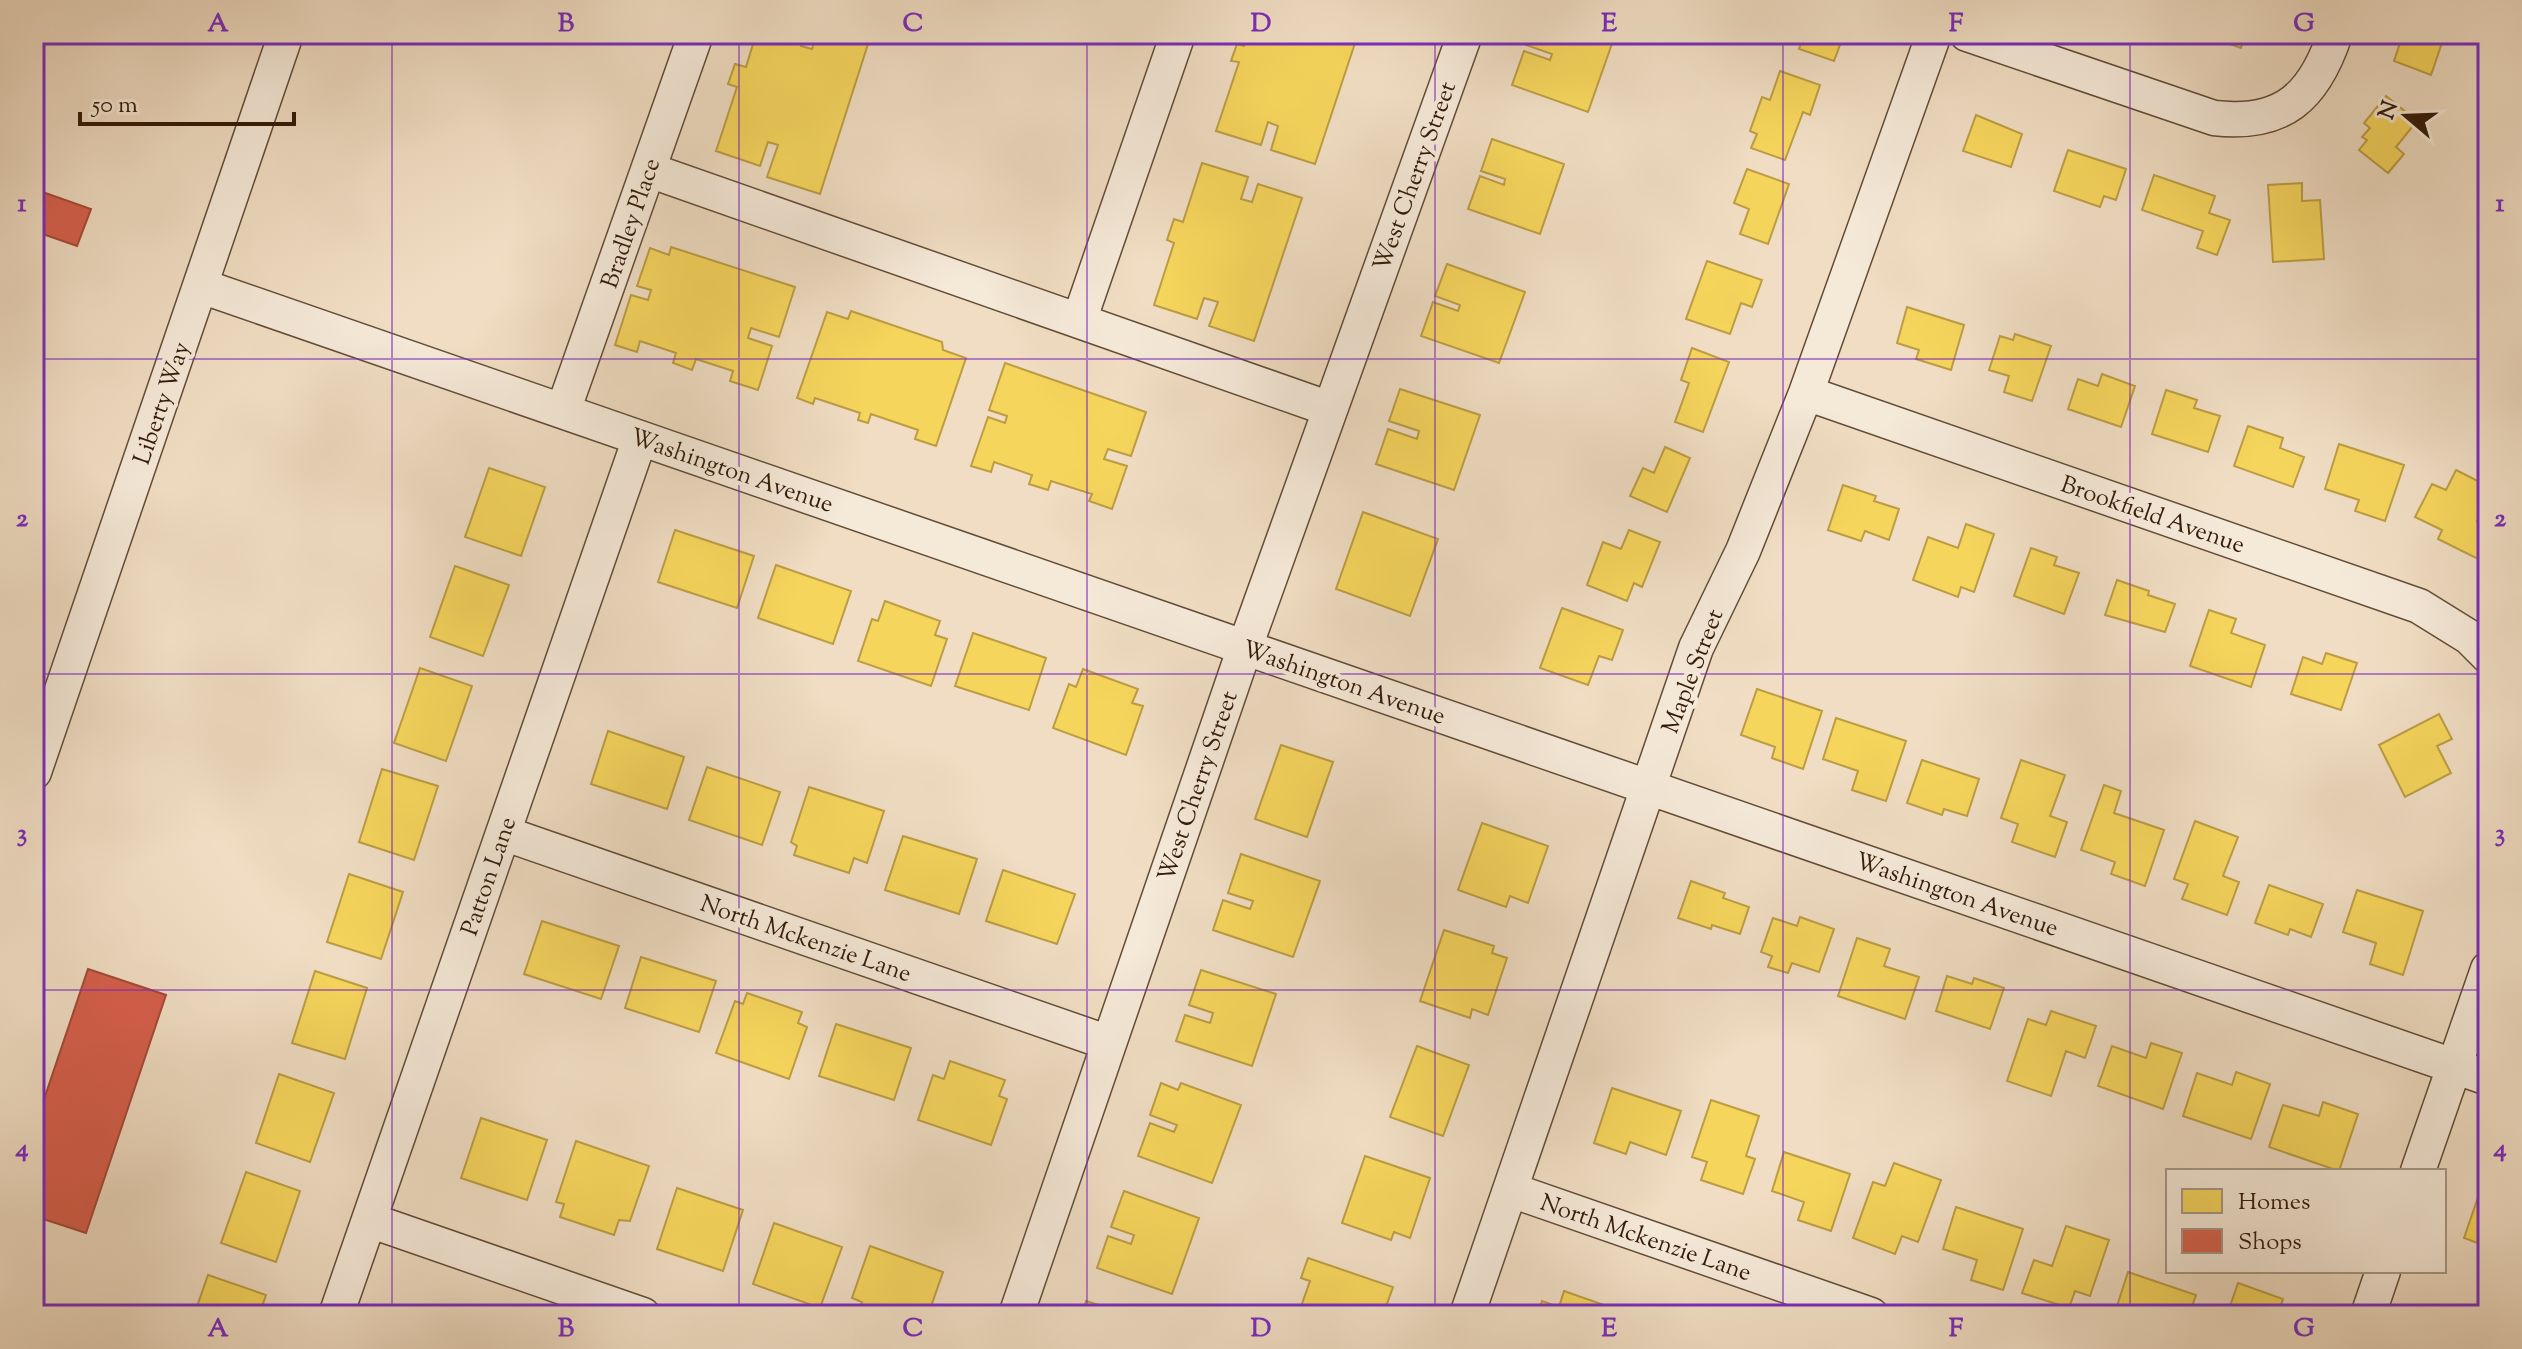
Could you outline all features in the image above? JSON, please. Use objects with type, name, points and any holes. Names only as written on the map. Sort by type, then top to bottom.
[{"type":"street","name":"Liberty Way","points":[[34,772],[286,34]]},
{"type":"street","name":"Bradley Place","points":[[563,411],[696,34]]},
{"type":"street","points":[[1079,321],[1178,34]]},
{"type":"street","name":"West Cherry Street","points":[[1016,1315],[1245,647],[1465,34]]},
{"type":"street","name":"Maple Street","points":[[1467,1315],[1696,648],[1743,551],[1806,393],[1934,34]]},
{"type":"street","points":[[1967,34],[2214,118],[2242,121],[2271,115],[2313,85],[2335,34]]},
{"type":"street","points":[[649,170],[1330,409]]},
{"type":"street","name":"Washington Avenue","points":[[201,286],[2488,1078]]},
{"type":"street","name":"Brookfield Avenue","points":[[1806,393],[2419,606],[2469,637],[2488,656]]},
{"type":"street","name":"Patton Lane","points":[[336,1315],[640,438]]},
{"type":"street","name":"North Mckenzie Lane","points":[[503,833],[1109,1043]]},
{"type":"street","points":[[2419,1169],[2488,969]]},
{"type":"street","name":"North Mckenzie Lane","points":[[1511,1190],[1871,1315]]},
{"type":"street","points":[[369,1220],[643,1315]]},
{"type":"street","points":[[2368,1315],[2382,1273]]},
{"type":"building: Homes","points":[[756,34],[805,34],[801,46],[812,49],[817,34],[836,34],[868,44],[820,194],[767,177],[778,145],[768,142],[760,166],[716,151],[737,87],[728,84],[735,64],[746,67]]},
{"type":"building: Homes","points":[[1248,34],[1358,34],[1315,164],[1271,150],[1278,126],[1268,122],[1261,145],[1216,131],[1239,62],[1231,61],[1237,44],[1244,46]]},
{"type":"building: Homes","points":[[1530,34],[1615,35],[1588,112],[1512,85],[1524,51],[1550,60],[1552,54],[1526,45]]},
{"type":"building: Homes","points":[[1804,34],[1844,34],[1834,61],[1799,49]]},
{"type":"building: Homes","points":[[2201,34],[2245,34],[2241,48]]},
{"type":"building: Homes","points":[[2403,34],[2445,34],[2431,75],[2394,61]]},
{"type":"building: Homes","points":[[1780,71],[1820,85],[1810,115],[1803,112],[1785,160],[1751,148],[1757,134],[1750,131],[1762,97],[1770,100]]},
{"type":"building: Homes","points":[[2386,96],[2417,121],[2396,147],[2404,154],[2388,173],[2359,150],[2367,140],[2362,137],[2370,128],[2364,123]]},
{"type":"building: Homes","points":[[1976,115],[2022,134],[2011,167],[1963,151]]},
{"type":"building: Homes","points":[[1492,139],[1564,164],[1540,234],[1468,209],[1480,176],[1504,185],[1505,179],[1481,171]]},
{"type":"building: Homes","points":[[2068,150],[2126,169],[2116,200],[2104,196],[2100,207],[2054,191]]},
{"type":"building: Homes","points":[[1202,163],[1248,177],[1241,199],[1252,202],[1258,184],[1302,198],[1254,341],[1209,326],[1218,302],[1204,298],[1197,319],[1154,305],[1174,243],[1167,240],[1174,219],[1183,222]]},
{"type":"building: Homes","points":[[1747,169],[1789,184],[1768,244],[1740,234],[1749,209],[1734,203]]},
{"type":"building: Homes","points":[[2154,175],[2215,196],[2209,213],[2230,220],[2217,255],[2197,248],[2203,231],[2142,210]]},
{"type":"building: Homes","points":[[2302,183],[2302,201],[2320,200],[2324,259],[2273,262],[2268,185]]},
{"type":"building: Homes","points":[[671,247],[795,287],[779,337],[751,328],[748,338],[772,346],[758,390],[730,381],[733,371],[696,359],[692,370],[673,363],[676,353],[640,341],[637,352],[615,345],[631,295],[648,300],[651,290],[637,286],[650,248],[669,255]]},
{"type":"building: Homes","points":[[1707,261],[1762,280],[1752,307],[1741,303],[1730,334],[1686,319]]},
{"type":"building: Homes","points":[[1447,264],[1525,292],[1499,363],[1421,336],[1433,302],[1458,311],[1460,305],[1435,296]]},
{"type":"building: Homes","points":[[1907,307],[1964,325],[1951,370],[1916,359],[1919,350],[1897,343]]},
{"type":"building: Homes","points":[[851,311],[942,342],[943,350],[966,358],[936,446],[915,439],[918,430],[871,414],[868,423],[858,420],[860,413],[815,398],[813,404],[797,398],[827,312],[848,319]]},
{"type":"building: Homes","points":[[2015,334],[2051,346],[2032,401],[2004,392],[2009,376],[1989,370],[2000,336],[2013,340]]},
{"type":"building: Homes","points":[[1692,348],[1729,362],[1703,432],[1675,422],[1689,383],[1681,380]]},
{"type":"building: Homes","points":[[1005,363],[1146,412],[1131,456],[1108,449],[1104,459],[1127,466],[1112,509],[1089,501],[1092,494],[1051,481],[1048,490],[1029,484],[1032,475],[994,462],[991,472],[971,466],[988,417],[1005,423],[1007,416],[989,410]]},
{"type":"building: Homes","points":[[2102,374],[2135,386],[2121,427],[2068,409],[2078,379],[2098,386]]},
{"type":"building: Homes","points":[[1400,389],[1480,415],[1454,490],[1376,464],[1388,429],[1417,439],[1419,431],[1389,421]]},
{"type":"building: Homes","points":[[2166,390],[2197,400],[2194,408],[2220,416],[2208,452],[2152,434]]},
{"type":"building: Homes","points":[[2248,426],[2283,438],[2280,448],[2304,457],[2293,487],[2234,466]]},
{"type":"building: Homes","points":[[2339,444],[2404,465],[2385,521],[2355,511],[2359,500],[2325,489]]},
{"type":"building: Homes","points":[[1665,447],[1690,458],[1667,512],[1630,496],[1643,468],[1654,473]]},
{"type":"building: Homes","points":[[489,468],[545,487],[521,556],[465,537]]},
{"type":"building: Homes","points":[[2456,470],[2488,486],[2488,498],[2477,521],[2488,527],[2488,540],[2478,559],[2438,539],[2442,530],[2415,517],[2432,484],[2446,490]]},
{"type":"building: Homes","points":[[1843,485],[1876,496],[1874,501],[1899,509],[1889,540],[1865,531],[1861,541],[1828,530]]},
{"type":"building: Homes","points":[[1363,512],[1438,539],[1410,616],[1336,589]]},
{"type":"building: Homes","points":[[1966,524],[1994,534],[1974,592],[1961,587],[1958,597],[1913,580],[1928,537],[1958,548]]},
{"type":"building: Homes","points":[[675,530],[754,556],[737,608],[658,582]]},
{"type":"building: Homes","points":[[1629,530],[1660,542],[1642,587],[1634,583],[1627,601],[1587,585],[1603,542],[1621,549]]},
{"type":"building: Homes","points":[[2031,548],[2057,557],[2054,565],[2079,573],[2064,614],[2014,596]]},
{"type":"building: Homes","points":[[776,565],[851,591],[833,644],[758,618]]},
{"type":"building: Homes","points":[[455,566],[509,585],[483,656],[430,637]]},
{"type":"building: Homes","points":[[2117,580],[2175,604],[2165,632],[2105,615]]},
{"type":"building: Homes","points":[[885,601],[940,621],[935,635],[947,639],[931,686],[858,661],[872,619],[878,621]]},
{"type":"building: Homes","points":[[1562,608],[1623,630],[1612,660],[1599,656],[1588,685],[1540,668]]},
{"type":"building: Homes","points":[[2209,610],[2236,619],[2231,633],[2265,645],[2251,687],[2190,666]]},
{"type":"building: Homes","points":[[973,633],[1046,658],[1029,710],[955,686]]},
{"type":"building: Homes","points":[[2326,653],[2357,663],[2341,710],[2291,694],[2303,657],[2322,664]]},
{"type":"building: Homes","points":[[420,668],[472,686],[446,761],[394,743]]},
{"type":"building: Homes","points":[[1083,669],[1138,689],[1132,703],[1143,706],[1126,755],[1053,728],[1069,684],[1076,687]]},
{"type":"building: Homes","points":[[1757,689],[1822,711],[1803,769],[1772,758],[1775,747],[1741,735]]},
{"type":"building: Homes","points":[[2439,714],[2452,739],[2437,746],[2451,773],[2405,797],[2379,745]]},
{"type":"building: Homes","points":[[1836,718],[1906,741],[1886,801],[1852,790],[1858,771],[1823,759]]},
{"type":"building: Homes","points":[[608,731],[684,757],[667,809],[591,784]]},
{"type":"building: Homes","points":[[1281,745],[1333,762],[1307,837],[1255,819]]},
{"type":"building: Homes","points":[[1922,760],[1979,779],[1967,816],[1944,809],[1942,815],[1907,803]]},
{"type":"building: Homes","points":[[2021,760],[2065,775],[2050,816],[2067,822],[2055,857],[2012,842],[2018,824],[2001,818]]},
{"type":"building: Homes","points":[[707,767],[780,792],[762,845],[689,820]]},
{"type":"building: Homes","points":[[382,769],[438,786],[414,860],[359,842]]},
{"type":"building: Homes","points":[[2104,785],[2121,791],[2114,813],[2164,830],[2145,886],[2111,874],[2115,862],[2081,850]]},
{"type":"building: Homes","points":[[809,787],[884,811],[867,863],[854,858],[849,873],[794,855],[797,846],[791,842]]},
{"type":"building: Homes","points":[[2195,821],[2238,837],[2223,876],[2239,882],[2227,915],[2182,899],[2188,884],[2174,879]]},
{"type":"building: Homes","points":[[1482,823],[1548,846],[1528,903],[1510,896],[1506,907],[1458,890]]},
{"type":"building: Homes","points":[[903,836],[977,859],[959,914],[885,890]]},
{"type":"building: Homes","points":[[1241,854],[1320,881],[1293,957],[1213,930],[1223,900],[1250,909],[1253,901],[1228,893]]},
{"type":"building: Homes","points":[[1003,870],[1075,894],[1057,944],[986,921]]},
{"type":"building: Homes","points":[[349,874],[403,892],[381,959],[327,942]]},
{"type":"building: Homes","points":[[1691,881],[1725,893],[1723,898],[1749,907],[1740,934],[1712,925],[1711,929],[1678,918]]},
{"type":"building: Homes","points":[[2269,885],[2323,904],[2311,937],[2290,929],[2288,935],[2255,923]]},
{"type":"building: Homes","points":[[2357,890],[2423,911],[2403,975],[2370,964],[2376,943],[2343,932]]},
{"type":"building: Homes","points":[[1800,917],[1834,929],[1819,972],[1792,963],[1788,973],[1768,967],[1772,956],[1761,952],[1773,918],[1797,926]]},
{"type":"building: Homes","points":[[542,921],[619,946],[601,999],[524,974]]},
{"type":"building: Homes","points":[[1444,930],[1494,946],[1492,953],[1507,958],[1488,1015],[1472,1009],[1470,1018],[1420,1001]]},
{"type":"building: Homes","points":[[1857,938],[1890,949],[1884,966],[1919,977],[1905,1019],[1838,996]]},
{"type":"building: Homes","points":[[641,957],[716,981],[699,1032],[625,1008]]},
{"type":"building: Homes","points":[[1201,970],[1276,994],[1252,1066],[1176,1041],[1185,1015],[1210,1023],[1213,1013],[1189,1005]]},
{"type":"building: Homes","points":[[315,971],[367,988],[345,1059],[292,1043]]},
{"type":"building: Homes","points":[[1947,976],[1972,984],[1974,978],[2004,988],[1990,1029],[1936,1011]]},
{"type":"building: Homes","points":[[747,993],[802,1012],[798,1023],[807,1027],[789,1079],[716,1053],[735,1001],[743,1004]]},
{"type":"building: Homes","points":[[2051,1011],[2096,1026],[2085,1058],[2066,1051],[2051,1096],[2007,1081],[2028,1019],[2046,1025]]},
{"type":"building: Homes","points":[[836,1024],[911,1048],[894,1100],[819,1076]]},
{"type":"building: Homes","points":[[2151,1043],[2182,1053],[2163,1109],[2098,1086],[2112,1046],[2146,1058]]},
{"type":"building: Homes","points":[[1417,1046],[1469,1065],[1443,1136],[1390,1117]]},
{"type":"building: Homes","points":[[950,1061],[1005,1080],[999,1096],[1007,1099],[991,1145],[918,1120],[933,1075],[944,1079]]},
{"type":"building: Homes","points":[[2236,1072],[2270,1084],[2251,1139],[2183,1116],[2197,1073],[2232,1085]]},
{"type":"building: Homes","points":[[279,1074],[334,1093],[310,1162],[256,1143]]},
{"type":"building: Homes","points":[[1161,1083],[1178,1090],[1181,1083],[1241,1105],[1212,1183],[1138,1156],[1150,1123],[1174,1132],[1177,1125],[1150,1115]]},
{"type":"building: Homes","points":[[1612,1088],[1681,1111],[1666,1155],[1630,1142],[1626,1154],[1594,1143]]},
{"type":"building: Homes","points":[[1711,1100],[1759,1116],[1746,1156],[1755,1159],[1743,1194],[1701,1180],[1707,1162],[1692,1157]]},
{"type":"building: Homes","points":[[2323,1102],[2358,1114],[2340,1169],[2269,1147],[2283,1105],[2319,1116]]},
{"type":"building: Homes","points":[[481,1118],[547,1140],[527,1200],[461,1178]]},
{"type":"building: Homes","points":[[576,1141],[649,1166],[630,1221],[619,1220],[614,1235],[560,1217],[564,1204],[556,1202]]},
{"type":"building: Homes","points":[[1784,1152],[1850,1174],[1831,1231],[1798,1220],[1804,1202],[1772,1191]]},
{"type":"building: Homes","points":[[1365,1156],[1430,1178],[1410,1238],[1394,1232],[1391,1240],[1342,1223]]},
{"type":"building: Homes","points":[[1894,1163],[1941,1180],[1918,1242],[1902,1236],[1895,1254],[1853,1238],[1873,1182],[1885,1186]]},
{"type":"building: Homes","points":[[246,1172],[300,1191],[276,1262],[221,1243]]},
{"type":"building: Homes","points":[[2485,1177],[2488,1178],[2488,1247],[2464,1238]]},
{"type":"building: Homes","points":[[677,1188],[743,1210],[723,1271],[657,1249]]},
{"type":"building: Homes","points":[[1124,1191],[1199,1218],[1172,1294],[1097,1268],[1108,1236],[1131,1244],[1134,1235],[1111,1227]]},
{"type":"building: Homes","points":[[1956,1207],[2023,1229],[2003,1290],[1971,1280],[1977,1260],[1943,1249]]},
{"type":"building: Homes","points":[[774,1223],[842,1247],[820,1308],[753,1284]]},
{"type":"building: Homes","points":[[2066,1226],[2109,1240],[2090,1296],[2075,1291],[2069,1308],[2022,1293],[2034,1260],[2052,1266]]},
{"type":"building: Homes","points":[[870,1246],[943,1272],[928,1315],[867,1315],[859,1312],[862,1302],[852,1298]]},
{"type":"building: Homes","points":[[1308,1258],[1393,1287],[1383,1315],[1298,1315],[1310,1281],[1301,1278]]},
{"type":"building: Homes","points":[[2128,1272],[2196,1295],[2189,1315],[2134,1315],[2116,1309]]},
{"type":"building: Homes","points":[[208,1275],[266,1295],[259,1315],[194,1315]]},
{"type":"building: Homes","points":[[2238,1283],[2283,1299],[2277,1315],[2227,1315]]},
{"type":"building: Homes","points":[[1564,1291],[1607,1306],[1604,1315],[1537,1315],[1542,1301],[1559,1307]]},
{"type":"building: Homes","points":[[1086,1301],[1131,1315],[1081,1315]]},
{"type":"building: Shops","points":[[34,189],[91,209],[77,246],[34,231]]},
{"type":"building: Shops","points":[[88,969],[166,995],[86,1233],[34,1216],[34,1129]]}]
